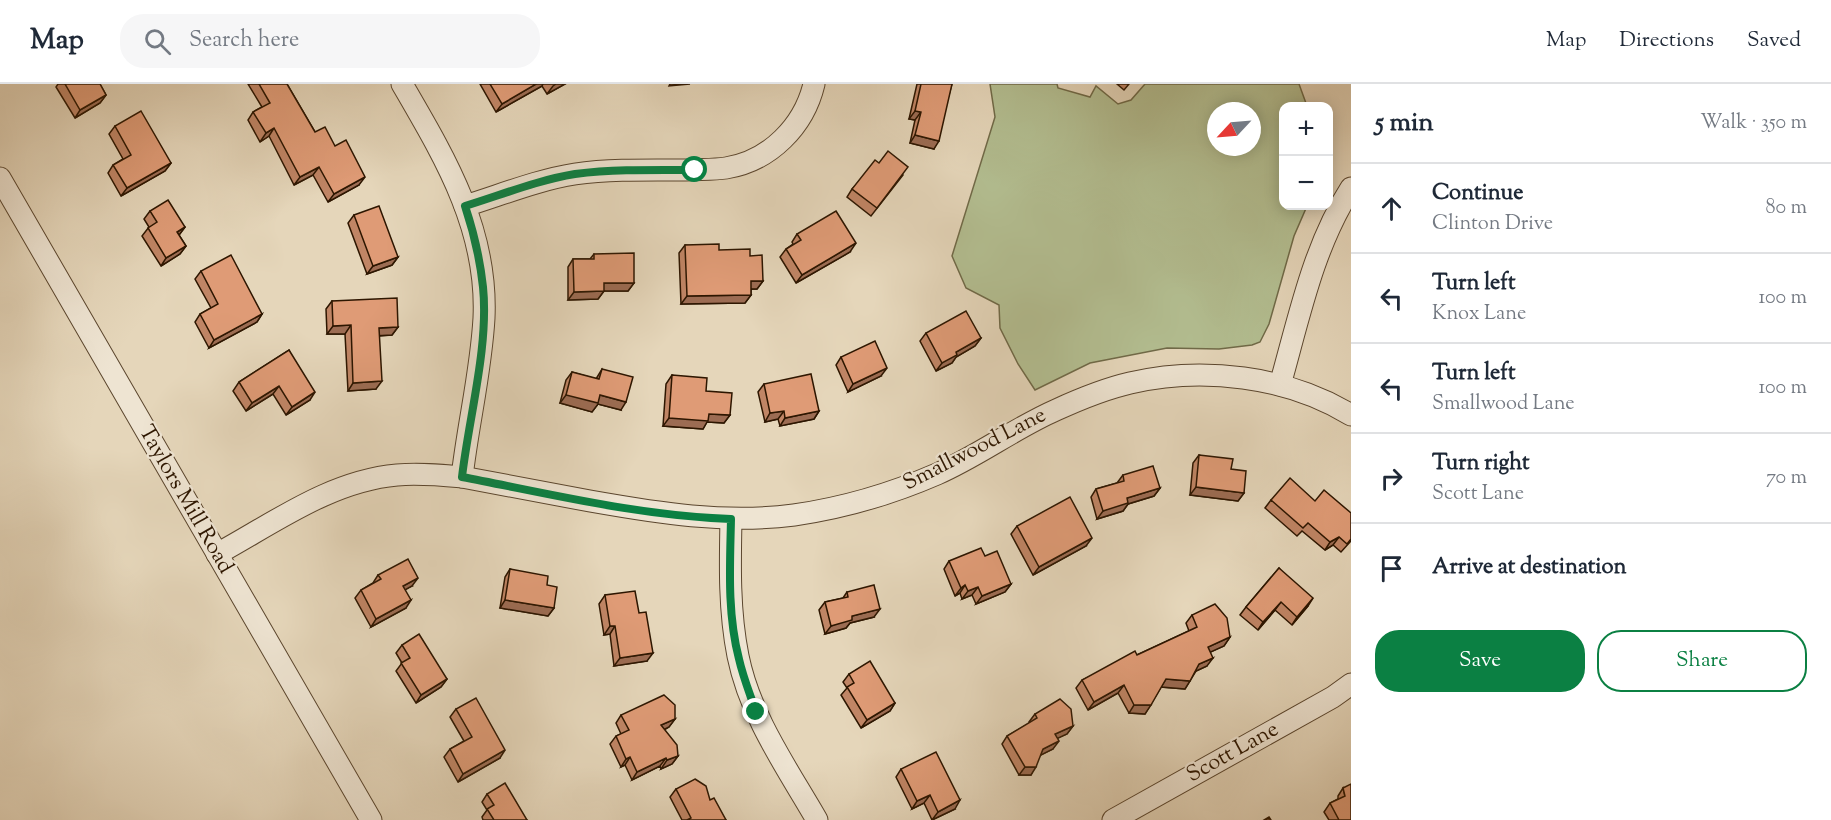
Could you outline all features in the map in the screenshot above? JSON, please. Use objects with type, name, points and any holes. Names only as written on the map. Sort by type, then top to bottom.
[{"type":"street","points":[[402,84],[453,174],[475,238],[483,287],[484,317],[481,354],[462,477]]},
{"type":"street","points":[[465,206],[541,182],[574,175],[606,171],[726,168],[746,163],[766,153],[784,139],[795,126],[811,95],[814,84]]},
{"type":"street","name":"Taylors Mill Road","points":[[0,178],[372,820]]},
{"type":"street","points":[[1280,385],[1320,248],[1332,220],[1351,188]]},
{"type":"street","name":"Smallwood Lane","points":[[217,554],[310,502],[347,486],[397,475],[429,474],[462,477],[690,518],[731,519],[796,515],[857,503],[895,491],[939,473],[1054,410],[1101,391],[1152,379],[1196,375],[1248,379],[1280,385],[1312,396],[1351,415]]},
{"type":"street","points":[[731,519],[730,586],[732,622],[738,658],[756,712],[817,820]]},
{"type":"street","name":"Scott Lane","points":[[1113,820],[1333,697],[1351,684]]},
{"type":"green space","points":[[990,84],[1057,84],[1058,88],[1090,97],[1096,86],[1118,104],[1131,100],[1145,84],[1299,84],[1306,102],[1279,102],[1279,210],[1305,210],[1294,236],[1269,324],[1260,342],[1219,349],[1167,348],[1090,363],[1035,390],[1018,364],[1000,328],[999,305],[966,288],[952,256],[995,117]]},
{"type":"building","points":[[65,84],[100,84],[106,95],[80,110]]},
{"type":"building","points":[[259,84],[287,84],[315,132],[325,127],[335,146],[346,140],[365,177],[334,194],[319,167],[300,177],[274,128],[266,133],[253,112],[270,103]]},
{"type":"building","points":[[490,84],[536,84],[502,104]]},
{"type":"building","points":[[921,84],[952,84],[939,141],[915,135],[921,112],[915,111]]},
{"type":"building","points":[[141,111],[171,163],[127,188],[113,165],[131,155],[115,126]]},
{"type":"building","points":[[888,151],[908,167],[877,208],[852,189],[875,160],[879,163]]},
{"type":"building","points":[[168,200],[185,227],[177,232],[186,246],[166,258],[148,228],[157,222],[150,211]]},
{"type":"building","points":[[379,206],[398,257],[373,266],[354,215]]},
{"type":"building","points":[[836,211],[856,243],[802,275],[786,249],[801,240],[797,234]]},
{"type":"building","points":[[719,244],[719,250],[750,249],[750,256],[762,255],[763,281],[751,281],[751,295],[687,296],[685,245]]},
{"type":"building","points":[[634,253],[634,283],[604,283],[604,291],[574,292],[573,259],[594,259],[594,254]]},
{"type":"building","points":[[231,255],[262,314],[214,340],[200,314],[218,304],[201,271]]},
{"type":"building","points":[[397,298],[398,327],[379,328],[382,381],[353,383],[351,325],[333,326],[332,301]]},
{"type":"building","points":[[966,311],[981,338],[942,363],[926,333]]},
{"type":"building","points":[[875,341],[887,368],[853,384],[841,357]]},
{"type":"building","points":[[289,350],[315,392],[292,407],[279,386],[252,403],[239,382]]},
{"type":"building","points":[[602,369],[633,377],[626,402],[600,395],[598,403],[566,395],[572,372],[599,379]]},
{"type":"building","points":[[811,374],[819,411],[785,418],[784,411],[770,413],[764,384]]},
{"type":"building","points":[[672,375],[707,378],[706,391],[732,393],[730,415],[709,414],[708,421],[669,418]]},
{"type":"building","points":[[1199,455],[1233,459],[1231,469],[1246,471],[1244,493],[1196,487]]},
{"type":"building","points":[[1153,466],[1160,488],[1127,498],[1128,503],[1103,511],[1096,489],[1124,481],[1123,475]]},
{"type":"building","points":[[1290,478],[1315,501],[1324,490],[1351,513],[1351,539],[1347,544],[1339,537],[1330,542],[1308,523],[1303,528],[1271,500]]},
{"type":"building","points":[[1070,497],[1092,538],[1039,567],[1017,526]]},
{"type":"building","points":[[981,548],[985,556],[997,551],[1011,584],[982,596],[978,587],[968,591],[965,585],[961,588],[949,561]]},
{"type":"building","points":[[408,559],[418,578],[403,586],[411,600],[376,619],[361,590],[381,579],[378,575]]},
{"type":"building","points":[[1279,568],[1313,598],[1297,617],[1281,602],[1263,622],[1246,607]]},
{"type":"building","points":[[510,569],[548,576],[547,585],[557,587],[554,608],[505,600]]},
{"type":"building","points":[[874,585],[880,609],[852,616],[852,620],[831,626],[825,602],[848,597],[847,592]]},
{"type":"building","points":[[635,591],[639,613],[646,612],[653,653],[620,658],[615,626],[610,626],[605,595]]},
{"type":"building","points":[[1215,604],[1227,618],[1230,637],[1208,647],[1213,658],[1199,664],[1190,681],[1166,679],[1151,705],[1134,705],[1124,685],[1094,702],[1082,680],[1135,651],[1137,655],[1197,627],[1192,615]]},
{"type":"building","points":[[419,634],[447,679],[421,695],[401,663],[410,658],[402,645]]},
{"type":"building","points":[[870,661],[895,703],[867,720],[847,687],[854,683],[849,674]]},
{"type":"building","points":[[664,695],[675,705],[675,719],[661,725],[677,745],[678,756],[667,760],[666,758],[637,772],[630,757],[626,759],[616,736],[629,730],[621,715]]},
{"type":"building","points":[[476,698],[505,750],[463,774],[450,749],[472,737],[456,709]]},
{"type":"building","points":[[1060,699],[1071,709],[1073,726],[1055,734],[1059,741],[1043,749],[1036,767],[1025,767],[1007,736],[1037,718],[1035,714]]},
{"type":"building","points":[[936,752],[960,800],[938,812],[930,795],[917,801],[901,769]]},
{"type":"building","points":[[695,779],[706,786],[710,800],[714,798],[726,820],[687,820],[691,818],[676,789]]},
{"type":"building","points":[[505,783],[527,820],[494,820],[487,809],[494,805],[487,794]]},
{"type":"building","points":[[1351,784],[1351,820],[1339,820],[1330,803],[1345,796],[1343,788]]},
{"type":"route","points":[[695,170],[606,171],[574,175],[541,182],[465,206],[475,238],[483,287],[484,317],[481,354],[462,477],[690,518],[731,519],[732,622],[738,658],[756,712]]}]
